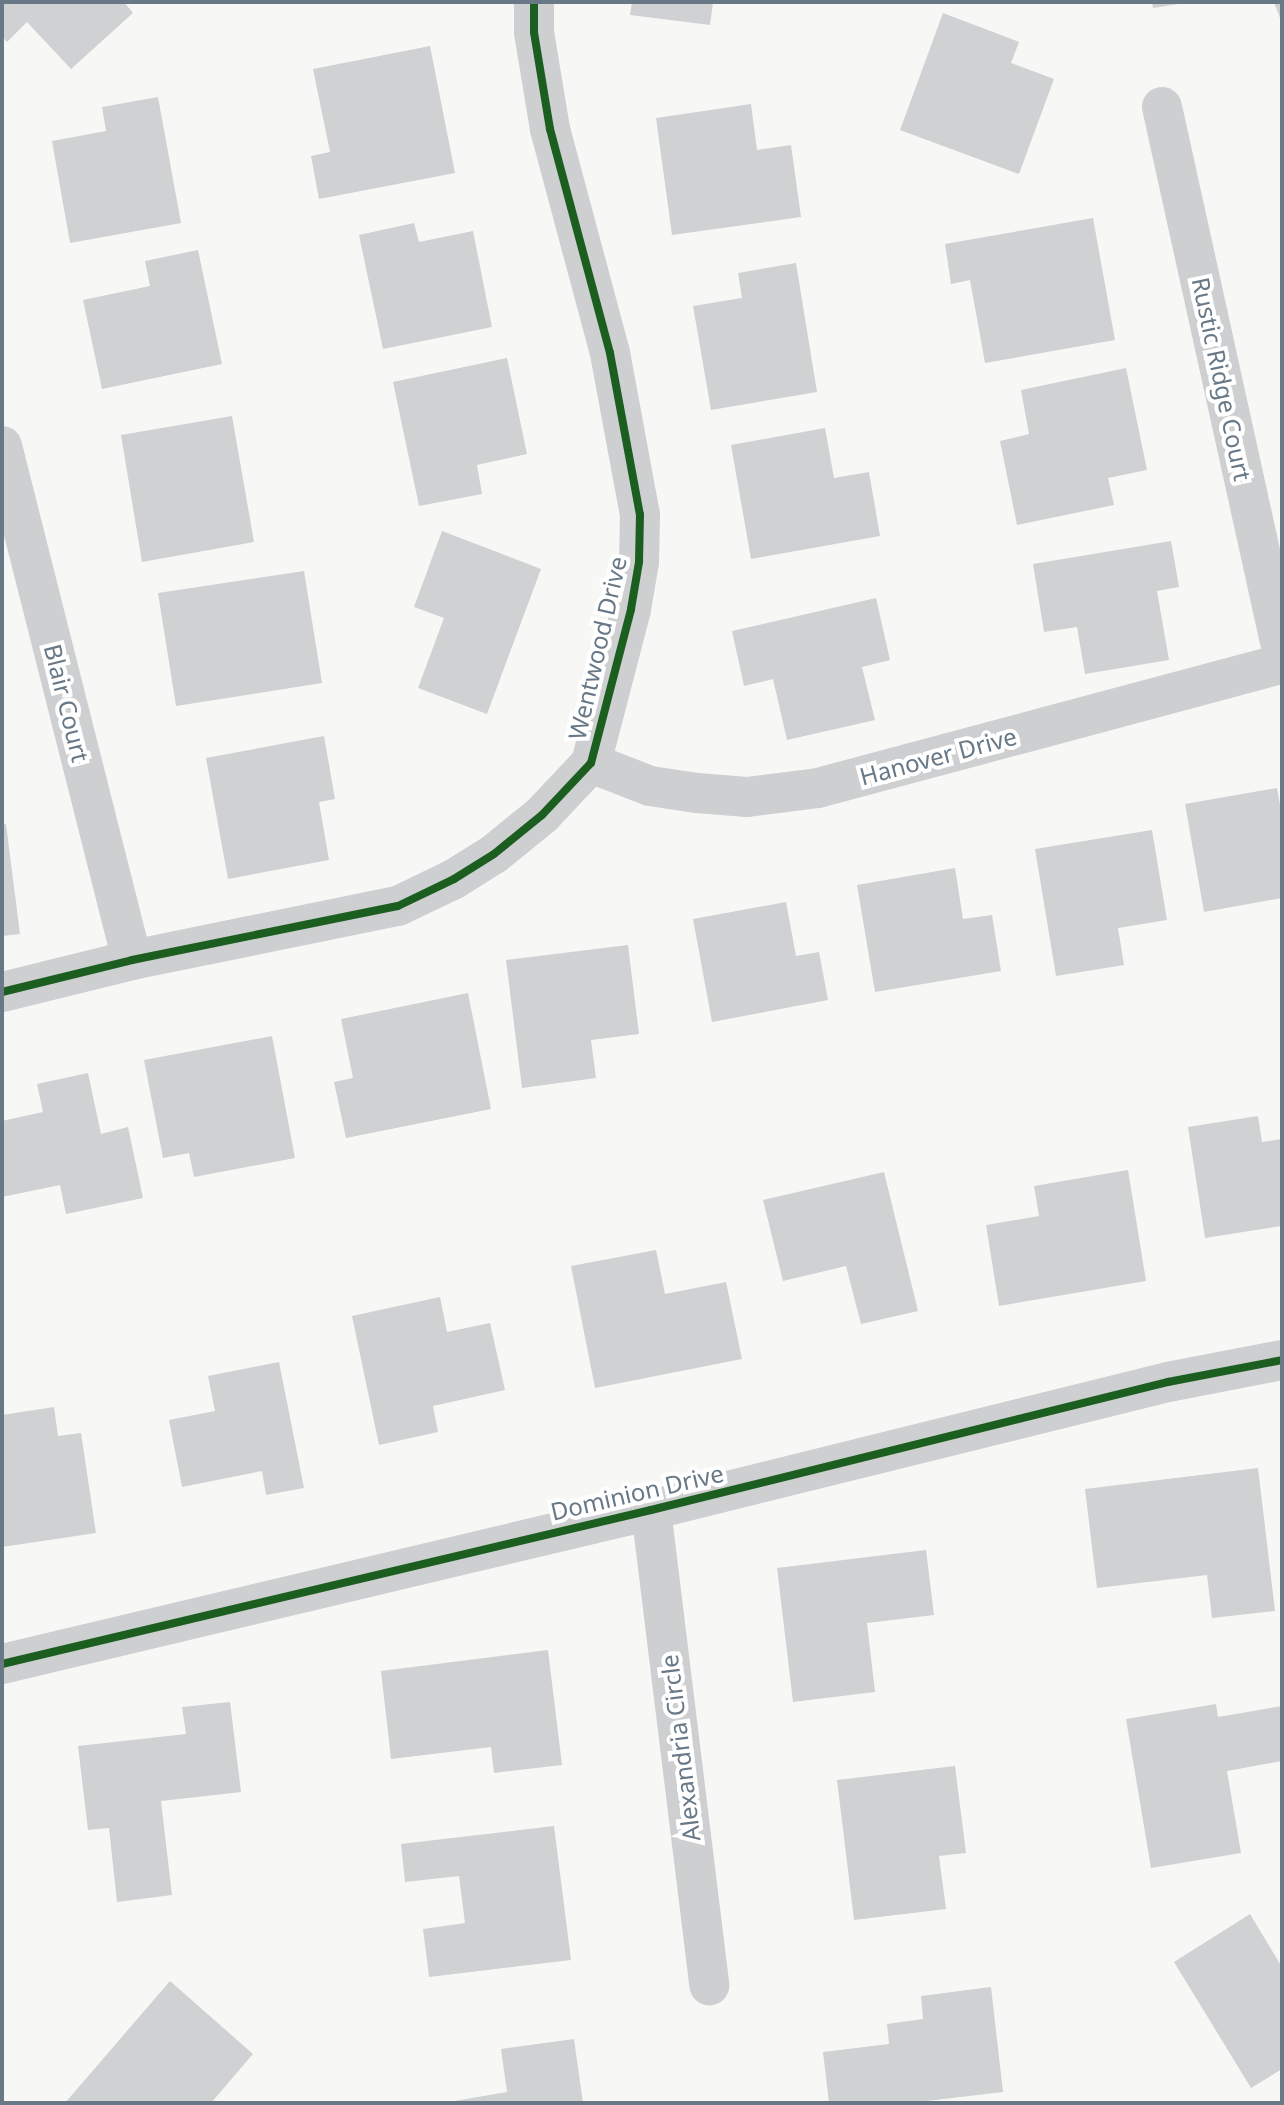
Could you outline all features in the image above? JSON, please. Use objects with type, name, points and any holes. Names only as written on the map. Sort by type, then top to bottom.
[{"type":"street","name":"Wentwood Drive","points":[[2,992],[132,960],[398,906],[454,879],[494,854],[542,815],[591,763],[631,609],[639,562],[640,515],[610,353],[550,129],[534,32],[534,2]]},
{"type":"street","name":"Rustic Ridge Court","points":[[1162,107],[1282,651]]},
{"type":"street","name":"Blair Court","points":[[2,446],[132,960]]},
{"type":"street","name":"Hanover Drive","points":[[591,763],[650,786],[697,793],[747,797],[818,788],[1282,664]]},
{"type":"street","name":"Dominion Drive","points":[[2,1664],[651,1510],[1168,1382],[1282,1360]]},
{"type":"street","name":"Alexandria Circle","points":[[651,1510],[709,1985]]},
{"type":"building","points":[[2,2],[124,2],[133,13],[71,69],[27,22],[7,42],[2,36]]},
{"type":"building","points":[[632,2],[713,2],[710,25],[630,15]]},
{"type":"building","points":[[1152,2],[1178,2],[1178,4],[1153,8]]},
{"type":"building","points":[[1274,2],[1282,2],[1282,23]]},
{"type":"building","points":[[943,13],[1019,42],[1011,63],[1054,79],[1019,174],[900,130]]},
{"type":"building","points":[[430,46],[455,173],[319,199],[311,156],[330,152],[313,69]]},
{"type":"building","points":[[158,97],[181,223],[70,243],[52,141],[106,131],[102,107]]},
{"type":"building","points":[[751,104],[757,150],[791,145],[801,217],[672,235],[656,118]]},
{"type":"building","points":[[1093,218],[1115,340],[985,363],[970,280],[951,284],[945,244]]},
{"type":"building","points":[[414,223],[419,242],[473,231],[492,327],[383,349],[359,235]]},
{"type":"building","points":[[198,250],[222,364],[102,389],[83,300],[150,286],[145,261]]},
{"type":"building","points":[[796,263],[817,392],[711,410],[693,306],[742,298],[738,273]]},
{"type":"building","points":[[507,358],[527,454],[477,465],[482,494],[419,506],[393,382]]},
{"type":"building","points":[[1126,368],[1147,470],[1108,478],[1114,505],[1017,525],[1000,441],[1029,434],[1021,390]]},
{"type":"building","points":[[232,416],[254,542],[142,562],[121,435]]},
{"type":"building","points":[[825,428],[834,478],[869,472],[880,536],[751,559],[731,445]]},
{"type":"building","points":[[442,531],[541,569],[487,714],[418,688],[444,618],[414,607]]},
{"type":"building","points":[[1171,541],[1179,587],[1157,591],[1169,660],[1085,674],[1077,627],[1044,632],[1033,564]]},
{"type":"building","points":[[304,571],[322,683],[176,706],[158,593]]},
{"type":"building","points":[[876,598],[890,660],[862,667],[875,720],[787,740],[773,679],[744,686],[732,631]]},
{"type":"building","points":[[324,736],[335,799],[319,802],[329,860],[228,879],[206,758]]},
{"type":"building","points":[[1277,788],[1282,816],[1282,898],[1204,912],[1185,804]]},
{"type":"building","points":[[6,824],[20,934],[2,936],[2,825]]},
{"type":"building","points":[[1152,830],[1167,920],[1118,928],[1124,965],[1056,976],[1035,849]]},
{"type":"building","points":[[955,868],[963,919],[992,915],[1001,971],[875,992],[857,885]]},
{"type":"building","points":[[786,902],[796,956],[819,952],[828,1000],[712,1022],[693,919]]},
{"type":"building","points":[[628,945],[639,1034],[591,1040],[596,1078],[522,1088],[506,960]]},
{"type":"building","points":[[468,993],[491,1109],[346,1138],[334,1082],[353,1078],[341,1019]]},
{"type":"building","points":[[272,1036],[295,1158],[194,1177],[189,1153],[163,1158],[144,1060]]},
{"type":"building","points":[[88,1073],[101,1134],[128,1127],[143,1198],[66,1214],[60,1185],[2,1197],[2,1121],[43,1112],[37,1084]]},
{"type":"building","points":[[1258,1116],[1262,1142],[1282,1139],[1282,1226],[1205,1238],[1188,1127]]},
{"type":"building","points":[[1128,1170],[1146,1281],[999,1306],[986,1225],[1039,1216],[1034,1186]]},
{"type":"building","points":[[884,1172],[918,1311],[861,1324],[846,1266],[783,1281],[763,1200]]},
{"type":"building","points":[[656,1250],[665,1294],[726,1282],[742,1359],[595,1388],[571,1266]]},
{"type":"building","points":[[440,1297],[447,1332],[490,1323],[505,1390],[433,1406],[438,1432],[379,1445],[352,1316]]},
{"type":"building","points":[[279,1362],[304,1488],[266,1495],[262,1471],[182,1487],[169,1420],[215,1411],[208,1376]]},
{"type":"building","points":[[54,1407],[58,1436],[81,1433],[96,1533],[2,1547],[2,1415]]},
{"type":"building","points":[[1258,1468],[1275,1611],[1212,1618],[1207,1575],[1097,1588],[1085,1489]]},
{"type":"building","points":[[926,1550],[934,1615],[867,1623],[875,1692],[793,1702],[777,1568]]},
{"type":"building","points":[[548,1650],[562,1765],[494,1773],[491,1747],[391,1759],[381,1671]]},
{"type":"building","points":[[230,1702],[241,1792],[161,1801],[172,1895],[117,1902],[109,1828],[88,1830],[78,1746],[186,1734],[182,1707]]},
{"type":"building","points":[[1216,1704],[1218,1717],[1282,1706],[1282,1761],[1227,1771],[1241,1853],[1151,1868],[1126,1719]]},
{"type":"building","points":[[955,1766],[966,1853],[939,1856],[946,1909],[854,1920],[837,1780]]},
{"type":"building","points":[[554,1826],[571,1960],[429,1977],[423,1929],[465,1923],[459,1876],[405,1882],[401,1844]]},
{"type":"building","points":[[1250,1914],[1282,1967],[1282,2069],[1251,2088],[1174,1962]]},
{"type":"building","points":[[170,1981],[253,2054],[211,2103],[65,2103]]},
{"type":"building","points":[[991,1987],[1003,2092],[910,2103],[829,2103],[823,2052],[889,2044],[887,2024],[923,2019],[921,1996]]},
{"type":"building","points":[[574,2039],[583,2103],[443,2103],[507,2092],[501,2049]]},
{"type":"cycle path","points":[[2,992],[132,960],[398,906],[454,879],[494,854],[542,815],[591,763],[631,609],[639,562],[640,515],[610,353],[550,129],[534,32],[534,2]]},
{"type":"cycle path","points":[[2,1664],[651,1510],[1168,1382],[1282,1360]]}]
